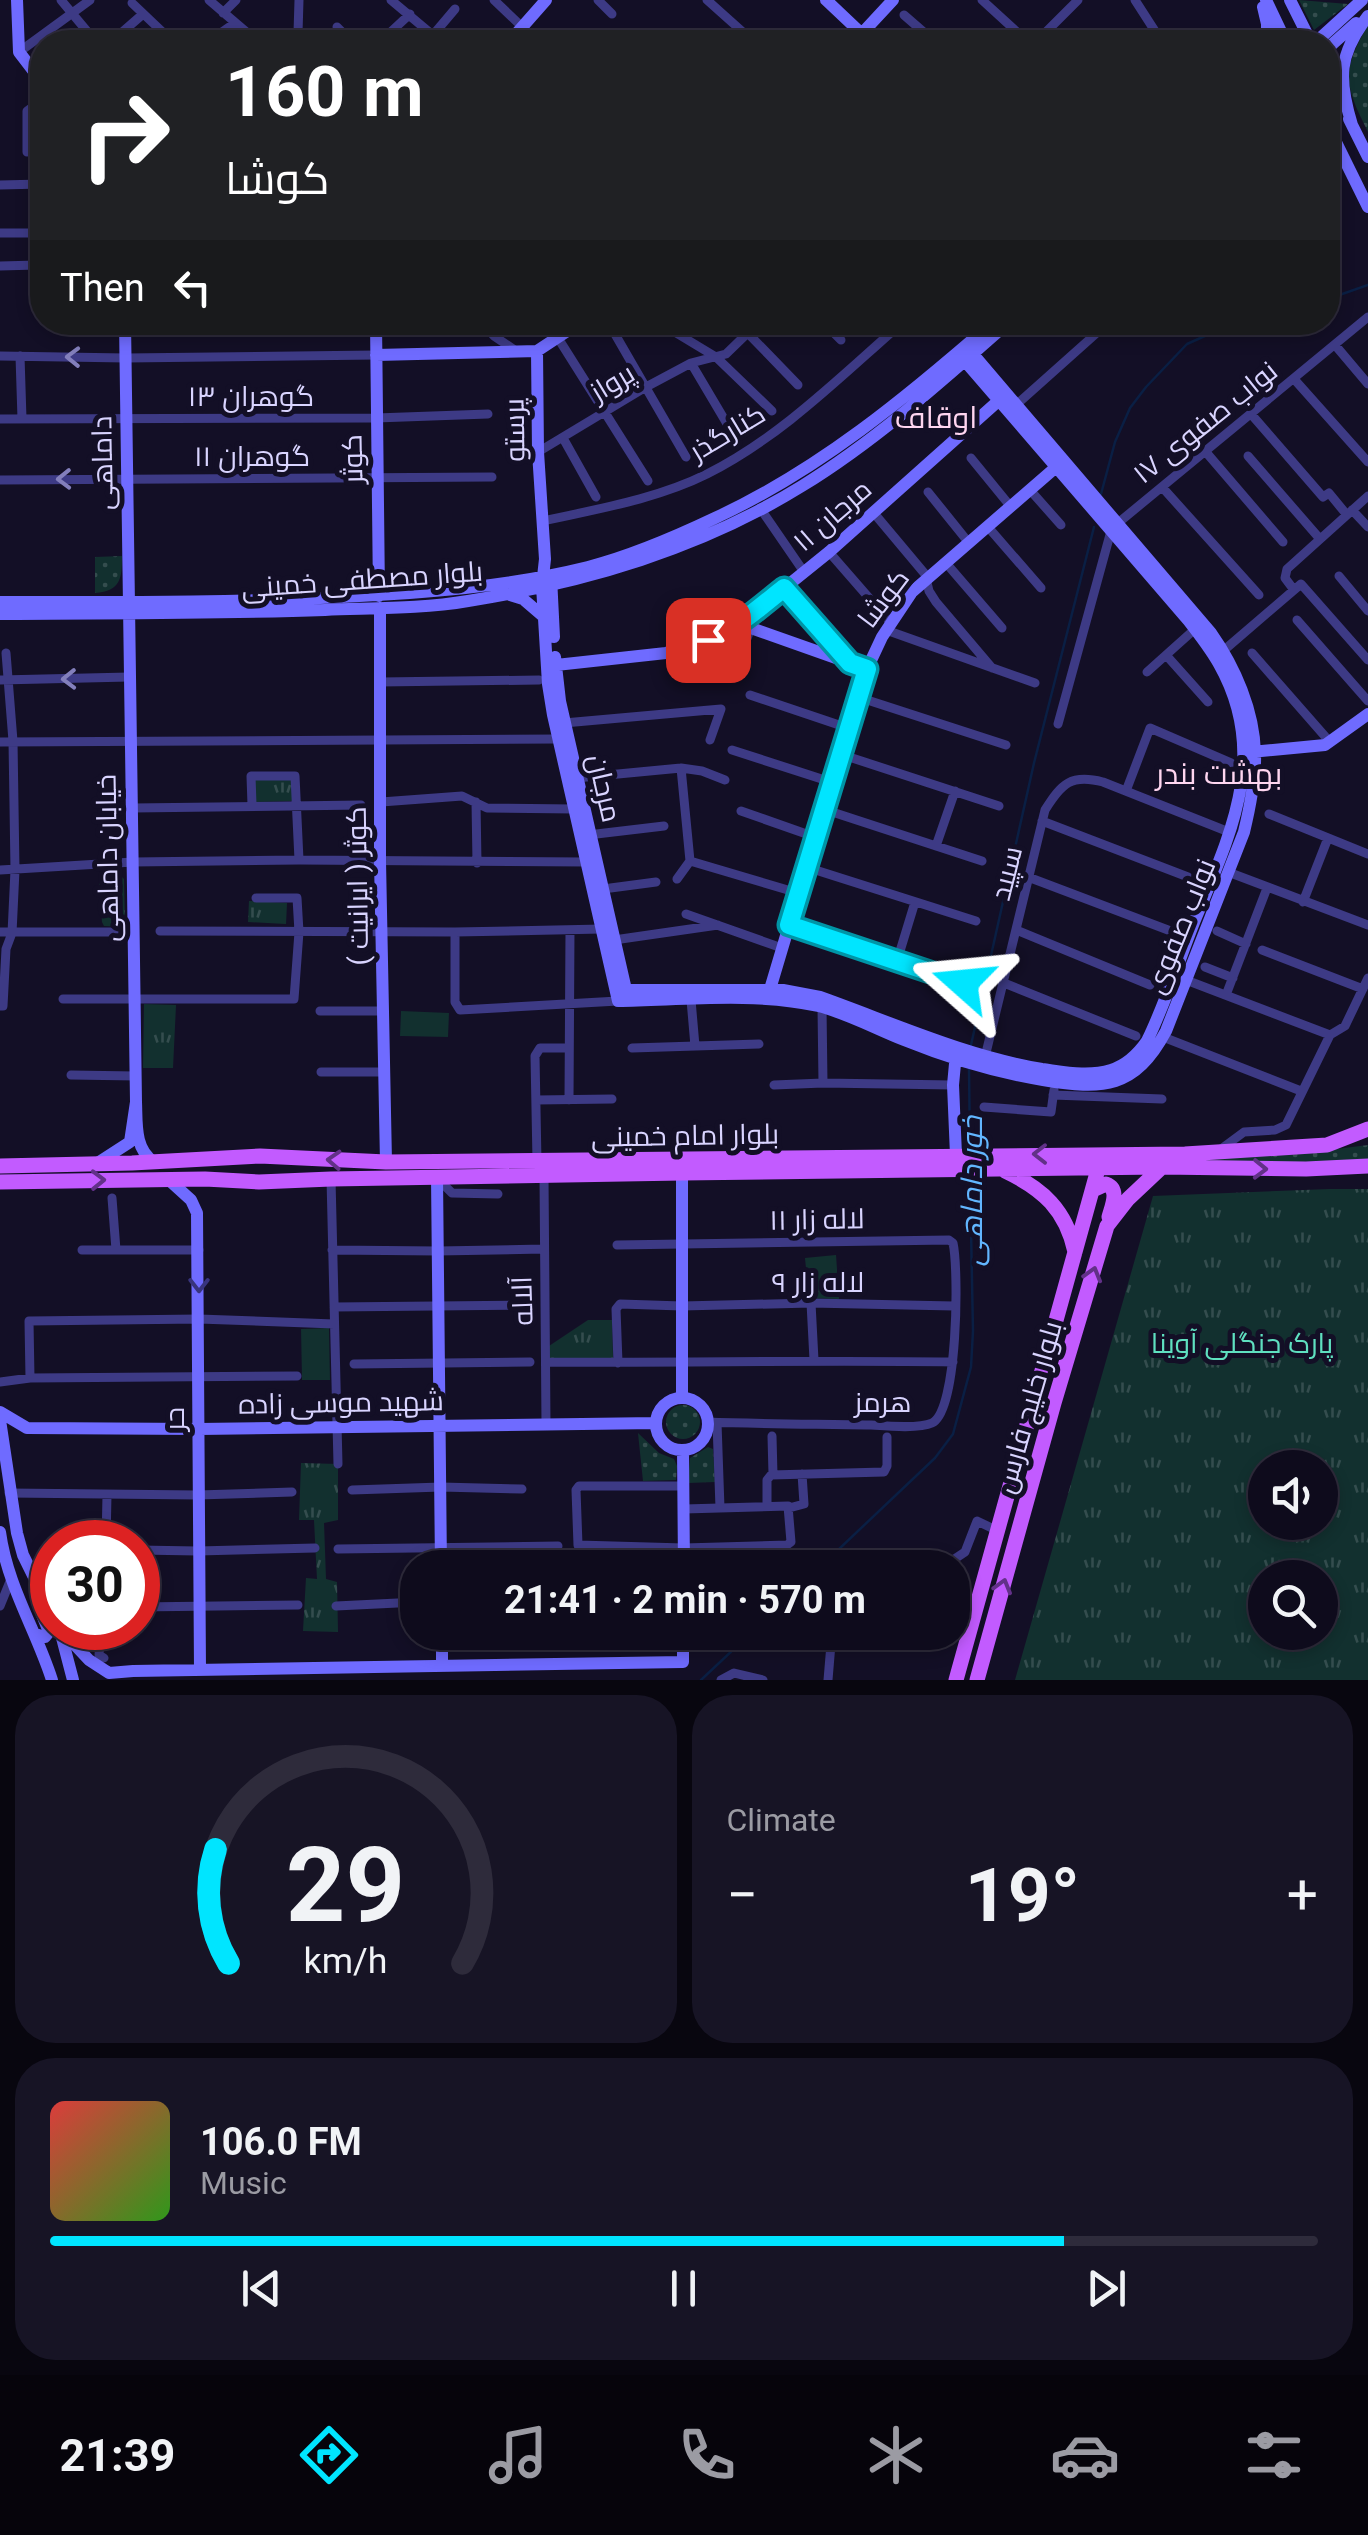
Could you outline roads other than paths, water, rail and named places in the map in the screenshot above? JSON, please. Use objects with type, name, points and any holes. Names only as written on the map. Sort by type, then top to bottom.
[{"type":"main road","name":"بلوار امام خمینی","points":[[0,1166],[260,1156],[682,1173],[968,1161],[1002,1170],[1327,1145],[1368,1129]]},
{"type":"main road","points":[[1327,1145],[1368,1139]]},
{"type":"main road","points":[[260,1156],[251,1160],[250,1170],[301,1180]]},
{"type":"main road","points":[[188,1160],[202,1166],[232,1167],[234,1174],[228,1182]]},
{"type":"main road","name":"بلوار امام خمینی","points":[[0,1182],[228,1182],[436,1177],[540,1169],[968,1161],[1306,1170],[1368,1166]]},
{"type":"main road","name":"بلوار خلیج فارس","points":[[956,1680],[1100,1162]]},
{"type":"main road","name":"بلوار خلیج فارس","points":[[976,1680],[1107,1226],[1128,1198],[1162,1167]]},
{"type":"main road","points":[[1002,1170],[1047,1196],[1070,1233],[1075,1254]]},
{"type":"main road","points":[[1093,1190],[1106,1184],[1114,1191],[1107,1226]]},
{"type":"street","points":[[17,0],[18,52],[30,67]]},
{"type":"street","points":[[61,0],[86,30]]},
{"type":"street","points":[[49,30],[90,0]]},
{"type":"street","points":[[208,0],[243,30]]},
{"type":"street","points":[[223,13],[236,0]]},
{"type":"street","points":[[298,30],[299,0]]},
{"type":"street","points":[[390,0],[427,30]]},
{"type":"street","points":[[494,0],[523,28],[546,0]]},
{"type":"street","points":[[598,0],[612,14]]},
{"type":"street","points":[[707,0],[741,30]]},
{"type":"street","points":[[826,0],[851,30]]},
{"type":"street","points":[[865,30],[893,0]]},
{"type":"street","points":[[982,0],[1015,30]]},
{"type":"street","points":[[1047,30],[1076,0]]},
{"type":"street","points":[[1135,0],[1154,30]]},
{"type":"street","points":[[1263,0],[1267,30]]},
{"type":"street","points":[[1263,0],[1279,30]]},
{"type":"street","points":[[1290,0],[1306,30]]},
{"type":"street","points":[[1327,30],[1362,0]]},
{"type":"street","points":[[132,3],[160,30]]},
{"type":"street","points":[[444,30],[455,10]]},
{"type":"street","points":[[125,30],[143,14]]},
{"type":"street","points":[[393,30],[410,14]]},
{"type":"street","points":[[1340,38],[1368,14]]},
{"type":"street","points":[[1352,124],[1341,85],[1353,36],[1368,14]]},
{"type":"street","points":[[904,15],[921,30]]},
{"type":"street","points":[[225,30],[235,23]]},
{"type":"street","points":[[338,27],[341,30]]},
{"type":"street","points":[[18,52],[30,44]]},
{"type":"street","points":[[1340,100],[1368,157]]},
{"type":"street","points":[[27,152],[30,109]]},
{"type":"street","points":[[1340,150],[1368,206]]},
{"type":"street","points":[[1340,161],[1354,177]]},
{"type":"street","points":[[0,185],[30,184]]},
{"type":"street","points":[[0,233],[30,233]]},
{"type":"street","points":[[0,266],[30,265]]},
{"type":"street","name":"نواب صفوی ۱۷","points":[[1114,527],[1368,318]]},
{"type":"street","name":"داماهی","points":[[125,335],[128,608]]},
{"type":"street","name":"کوثر","points":[[376,335],[379,602]]},
{"type":"street","points":[[497,335],[518,352]]},
{"type":"street","points":[[0,356],[518,352],[538,351],[561,335]]},
{"type":"street","points":[[616,335],[686,457]]},
{"type":"street","points":[[679,335],[716,358],[772,411]]},
{"type":"street","name":"پرواز","points":[[538,452],[691,363],[731,350],[746,335]]},
{"type":"street","points":[[750,335],[798,385]]},
{"type":"street","points":[[837,335],[842,340]]},
{"type":"street","name":"کنارگذر","points":[[543,520],[655,493],[704,475],[784,424],[889,335]]},
{"type":"street","name":"بلوار مصطفی خمینی","points":[[379,602],[617,569],[703,537],[799,488],[848,456],[982,335]]},
{"type":"street","name":"بلوار مصطفی خمینی","points":[[0,614],[268,601],[465,602],[503,594],[656,544],[786,481],[991,335]]},
{"type":"street","points":[[1013,408],[1095,335]]},
{"type":"street","points":[[558,338],[648,481]]},
{"type":"street","points":[[1335,345],[1368,384]]},
{"type":"street","name":"پرستو","points":[[538,351],[538,452],[547,580]]},
{"type":"street","name":"نواب صفوی","points":[[622,996],[820,996],[958,1054],[1054,1088],[1092,1087],[1134,1072],[1163,1036],[1180,977],[1223,869],[1244,832],[1250,807],[1250,752],[1241,690],[1223,650],[1193,621],[965,354]]},
{"type":"street","points":[[20,356],[22,419]]},
{"type":"street","points":[[691,363],[736,439]]},
{"type":"street","points":[[1294,378],[1368,462]]},
{"type":"street","name":"مرجان ۱۱","points":[[551,665],[666,653],[718,636],[829,552],[1003,396]]},
{"type":"street","name":"گوهران ۱۳","points":[[0,419],[488,414]]},
{"type":"street","points":[[1251,414],[1323,497],[1328,492],[1368,527]]},
{"type":"street","points":[[563,438],[596,497]]},
{"type":"street","points":[[1206,451],[1282,542]]},
{"type":"street","points":[[1248,456],[1320,539]]},
{"type":"street","points":[[971,458],[1011,507]]},
{"type":"street","name":"کوشا","points":[[768,995],[867,669],[888,626],[912,592],[1060,464]]},
{"type":"street","name":"گوهران ۱۱","points":[[0,480],[492,477]]},
{"type":"street","points":[[1162,487],[1258,594]]},
{"type":"street","points":[[1030,490],[1061,526]]},
{"type":"street","points":[[928,492],[970,543]]},
{"type":"street","points":[[1368,496],[1287,569],[1285,578],[1368,660]]},
{"type":"street","points":[[760,508],[804,572]]},
{"type":"street","points":[[873,512],[926,574],[936,602],[992,668]]},
{"type":"street","points":[[988,527],[1041,588]]},
{"type":"street","points":[[1058,724],[1114,527]]},
{"type":"street","points":[[829,552],[888,626],[1035,684]]},
{"type":"street","points":[[946,563],[1002,628]]},
{"type":"street","points":[[1339,576],[1368,611]]},
{"type":"street","name":"مرجان","points":[[547,580],[544,617],[551,665],[586,836],[614,940],[622,996]]},
{"type":"street","name":"مرجان","points":[[547,580],[551,665],[548,684],[574,809],[586,836],[586,862],[622,996]]},
{"type":"street","points":[[1223,650],[1298,587]]},
{"type":"street","points":[[784,588],[850,663]]},
{"type":"street","points":[[503,594],[523,599],[544,617]]},
{"type":"street","name":"بلوار مصطفی خمینی","points":[[0,602],[128,608]]},
{"type":"street","name":"کوثر ( ایرانیت )","points":[[379,602],[386,1162]]},
{"type":"street","name":"خیابان داماهی","points":[[128,608],[136,1102],[138,1140],[147,1158],[154,1162]]},
{"type":"street","points":[[1297,620],[1368,700]]},
{"type":"street","points":[[1147,672],[1193,621]]},
{"type":"street","name":"نواب صفوی","points":[[1193,621],[1230,686],[1250,752],[1223,869]]},
{"type":"street","points":[[732,627],[751,628],[867,669]]},
{"type":"street","points":[[740,656],[751,628]]},
{"type":"street","points":[[0,1006],[6,948],[12,933],[15,870],[13,741],[4,680],[6,653]]},
{"type":"street","points":[[1252,653],[1330,742]]},
{"type":"street","points":[[1166,655],[1208,702]]},
{"type":"street","points":[[4,680],[129,677]]},
{"type":"street","points":[[380,682],[538,680]]},
{"type":"street","points":[[750,694],[848,728]]},
{"type":"street","points":[[858,697],[1006,745]]},
{"type":"street","points":[[564,723],[721,709],[710,740]]},
{"type":"street","points":[[1250,752],[1326,746],[1368,714]]},
{"type":"street","points":[[1230,832],[1126,791],[1150,728],[1232,764]]},
{"type":"street","points":[[0,742],[558,739]]},
{"type":"street","points":[[732,750],[832,782]]},
{"type":"street","points":[[840,754],[1000,806]]},
{"type":"street","points":[[677,879],[690,861],[681,768]]},
{"type":"street","points":[[576,778],[681,768],[725,780]]},
{"type":"street","points":[[252,804],[252,776],[295,776],[299,860]]},
{"type":"street","name":"سپید","points":[[980,1062],[1004,983],[1045,810],[1056,793],[1071,781],[1084,778],[1126,791]]},
{"type":"street","points":[[936,846],[955,791]]},
{"type":"street","points":[[381,802],[462,796],[487,808],[574,809]]},
{"type":"street","points":[[476,802],[477,863]]},
{"type":"street","points":[[133,808],[361,804]]},
{"type":"street","points":[[823,809],[982,861]]},
{"type":"street","points":[[0,810],[13,811]]},
{"type":"street","points":[[741,811],[814,837]]},
{"type":"street","points":[[1269,814],[1368,854]]},
{"type":"street","points":[[1042,821],[1188,877]]},
{"type":"street","points":[[586,836],[664,826]]},
{"type":"street","points":[[1303,902],[1328,838]]},
{"type":"street","points":[[690,861],[798,893]]},
{"type":"street","points":[[0,870],[133,862],[586,862]]},
{"type":"street","points":[[806,867],[976,921]]},
{"type":"street","points":[[1223,869],[1368,925]]},
{"type":"street","points":[[1028,876],[1168,930]]},
{"type":"street","points":[[602,889],[656,882]]},
{"type":"street","points":[[1226,995],[1267,888]]},
{"type":"street","points":[[0,898],[14,898]]},
{"type":"street","points":[[63,998],[294,999],[299,932],[297,898],[256,898]]},
{"type":"street","points":[[897,961],[915,902]]},
{"type":"street","points":[[686,914],[782,948]]},
{"type":"street","points":[[789,925],[963,983]]},
{"type":"street","points":[[614,940],[718,926]]},
{"type":"street","points":[[160,931],[602,929]]},
{"type":"street","points":[[569,1100],[570,930]]},
{"type":"street","points":[[1016,930],[1150,985]]},
{"type":"street","points":[[0,932],[134,932]]},
{"type":"street","points":[[454,932],[454,1002],[460,1010],[570,1004],[622,996]]},
{"type":"street","points":[[1216,932],[1246,944]]},
{"type":"street","points":[[1218,1152],[1244,1132],[1280,1129],[1286,1124],[1330,1035],[1345,1026],[1365,984],[1262,950]]},
{"type":"street","points":[[1205,967],[1233,978]]},
{"type":"street","points":[[1180,977],[1330,1035]]},
{"type":"street","name":"نواب صفوی","points":[[980,1062],[1090,1074],[1118,1067],[1145,1044],[1180,977]]},
{"type":"street","points":[[1004,983],[1136,1036]]},
{"type":"street","name":"نواب صفوی","points":[[622,996],[691,1000],[768,995],[822,1007],[927,1049],[958,1054]]},
{"type":"street","points":[[691,1000],[695,1046]]},
{"type":"street","points":[[822,1007],[823,1083]]},
{"type":"street","points":[[320,1011],[383,1011]]},
{"type":"street","points":[[1163,1036],[1301,1091]]},
{"type":"street","name":"آلاله","points":[[546,1424],[535,1056],[540,1048],[568,1044]]},
{"type":"street","points":[[632,1048],[759,1044]]},
{"type":"street","points":[[927,1049],[954,1085]]},
{"type":"street","points":[[958,1054],[954,1085],[968,1161]]},
{"type":"street","points":[[321,1072],[383,1072]]},
{"type":"street","points":[[72,1075],[136,1076]]},
{"type":"street","points":[[774,1085],[954,1085]]},
{"type":"street","points":[[984,1107],[1050,1112],[1054,1088],[1162,1099]]},
{"type":"street","points":[[536,1100],[612,1099]]},
{"type":"street","name":"خیابان داماهی","points":[[96,1164],[130,1142],[136,1102]]},
{"type":"street","points":[[682,1173],[682,1398]]},
{"type":"street","points":[[436,1177],[452,1194],[498,1194]]},
{"type":"street","points":[[436,1177],[441,1550]]},
{"type":"street","points":[[332,1179],[338,1464]]},
{"type":"street","name":"حر","points":[[168,1180],[191,1200],[198,1213],[200,1670]]},
{"type":"street","points":[[112,1198],[116,1250]]},
{"type":"street","name":"لاله زار ۱۱","points":[[617,1245],[945,1240],[953,1243]]},
{"type":"street","name":"هرمز","points":[[712,1423],[929,1425],[937,1421],[946,1403],[953,1362],[953,1243]]},
{"type":"street","points":[[332,1250],[543,1249]]},
{"type":"street","points":[[82,1250],[199,1250]]},
{"type":"street","points":[[812,1303],[814,1360]]},
{"type":"street","points":[[334,1307],[528,1306]]},
{"type":"street","name":"لاله زار ۹","points":[[618,1363],[618,1306],[954,1306]]},
{"type":"street","points":[[30,1378],[29,1321],[199,1319],[334,1324]]},
{"type":"street","points":[[354,1364],[530,1362]]},
{"type":"street","points":[[546,1362],[953,1362]]},
{"type":"street","points":[[0,1382],[30,1378],[297,1376]]},
{"type":"street","points":[[712,1423],[698,1444],[684,1450],[667,1446],[656,1423],[662,1406],[669,1401],[682,1398],[701,1406],[712,1423],[720,1508]]},
{"type":"street","points":[[0,1412],[27,1428],[4,1448]]},
{"type":"street","points":[[0,1420],[13,1519],[30,1567]]},
{"type":"street","name":"شهید موسی زاده","points":[[27,1428],[656,1423]]},
{"type":"street","points":[[772,1436],[773,1475]]},
{"type":"street","points":[[767,1506],[766,1480],[773,1475],[884,1472],[886,1437]]},
{"type":"street","points":[[684,1450],[684,1548]]},
{"type":"street","points":[[684,1509],[804,1504],[802,1474]]},
{"type":"street","points":[[684,1486],[580,1486],[576,1490],[578,1546],[787,1545],[791,1542],[787,1507]]},
{"type":"street","points":[[352,1490],[522,1489]]},
{"type":"street","points":[[9,1493],[292,1492]]},
{"type":"street","points":[[106,1520],[107,1495]]},
{"type":"street","points":[[966,1550],[977,1521],[998,1531]]},
{"type":"street","points":[[0,1532],[2,1552],[30,1623]]},
{"type":"street","points":[[338,1549],[558,1546]]},
{"type":"street","points":[[160,1551],[315,1548]]},
{"type":"street","points":[[0,1606],[11,1579]]},
{"type":"street","points":[[336,1606],[400,1603]]},
{"type":"street","points":[[160,1607],[298,1606]]},
{"type":"street","points":[[41,1650],[52,1680]]},
{"type":"street","points":[[65,1650],[74,1680]]},
{"type":"street","points":[[80,1650],[106,1676],[200,1670],[401,1673],[683,1662],[683,1650]]},
{"type":"street","points":[[98,1650],[104,1658]]},
{"type":"street","points":[[442,1650],[442,1671]]},
{"type":"street","points":[[828,1680],[830,1650]]},
{"type":"street","points":[[42,1680],[46,1665]]},
{"type":"street","points":[[721,1680],[734,1673],[763,1680]]},
{"type":"waterway","points":[[1340,295],[1368,285]]},
{"type":"waterway","points":[[1101,494],[1115,442],[1130,408],[1187,344],[1207,335]]},
{"type":"waterway","name":"خور داماهی","points":[[971,1045],[1034,763],[1094,527]]},
{"type":"waterway","name":"خور داماهی","points":[[969,1068],[970,1150]]},
{"type":"waterway","name":"خور داماهی","points":[[838,1550],[935,1458],[953,1434],[971,1367],[970,1178]]},
{"type":"waterway","name":"خور داماهی","points":[[701,1680],[733,1650]]},
{"type":"district","name":"اوقاف","points":[[936,418]]},
{"type":"district","name":"بهشت بندر","points":[[1219,774]]},
{"type":"park label","name":"پارک جنگلی آوینا","points":[[1242,1343]]}]
